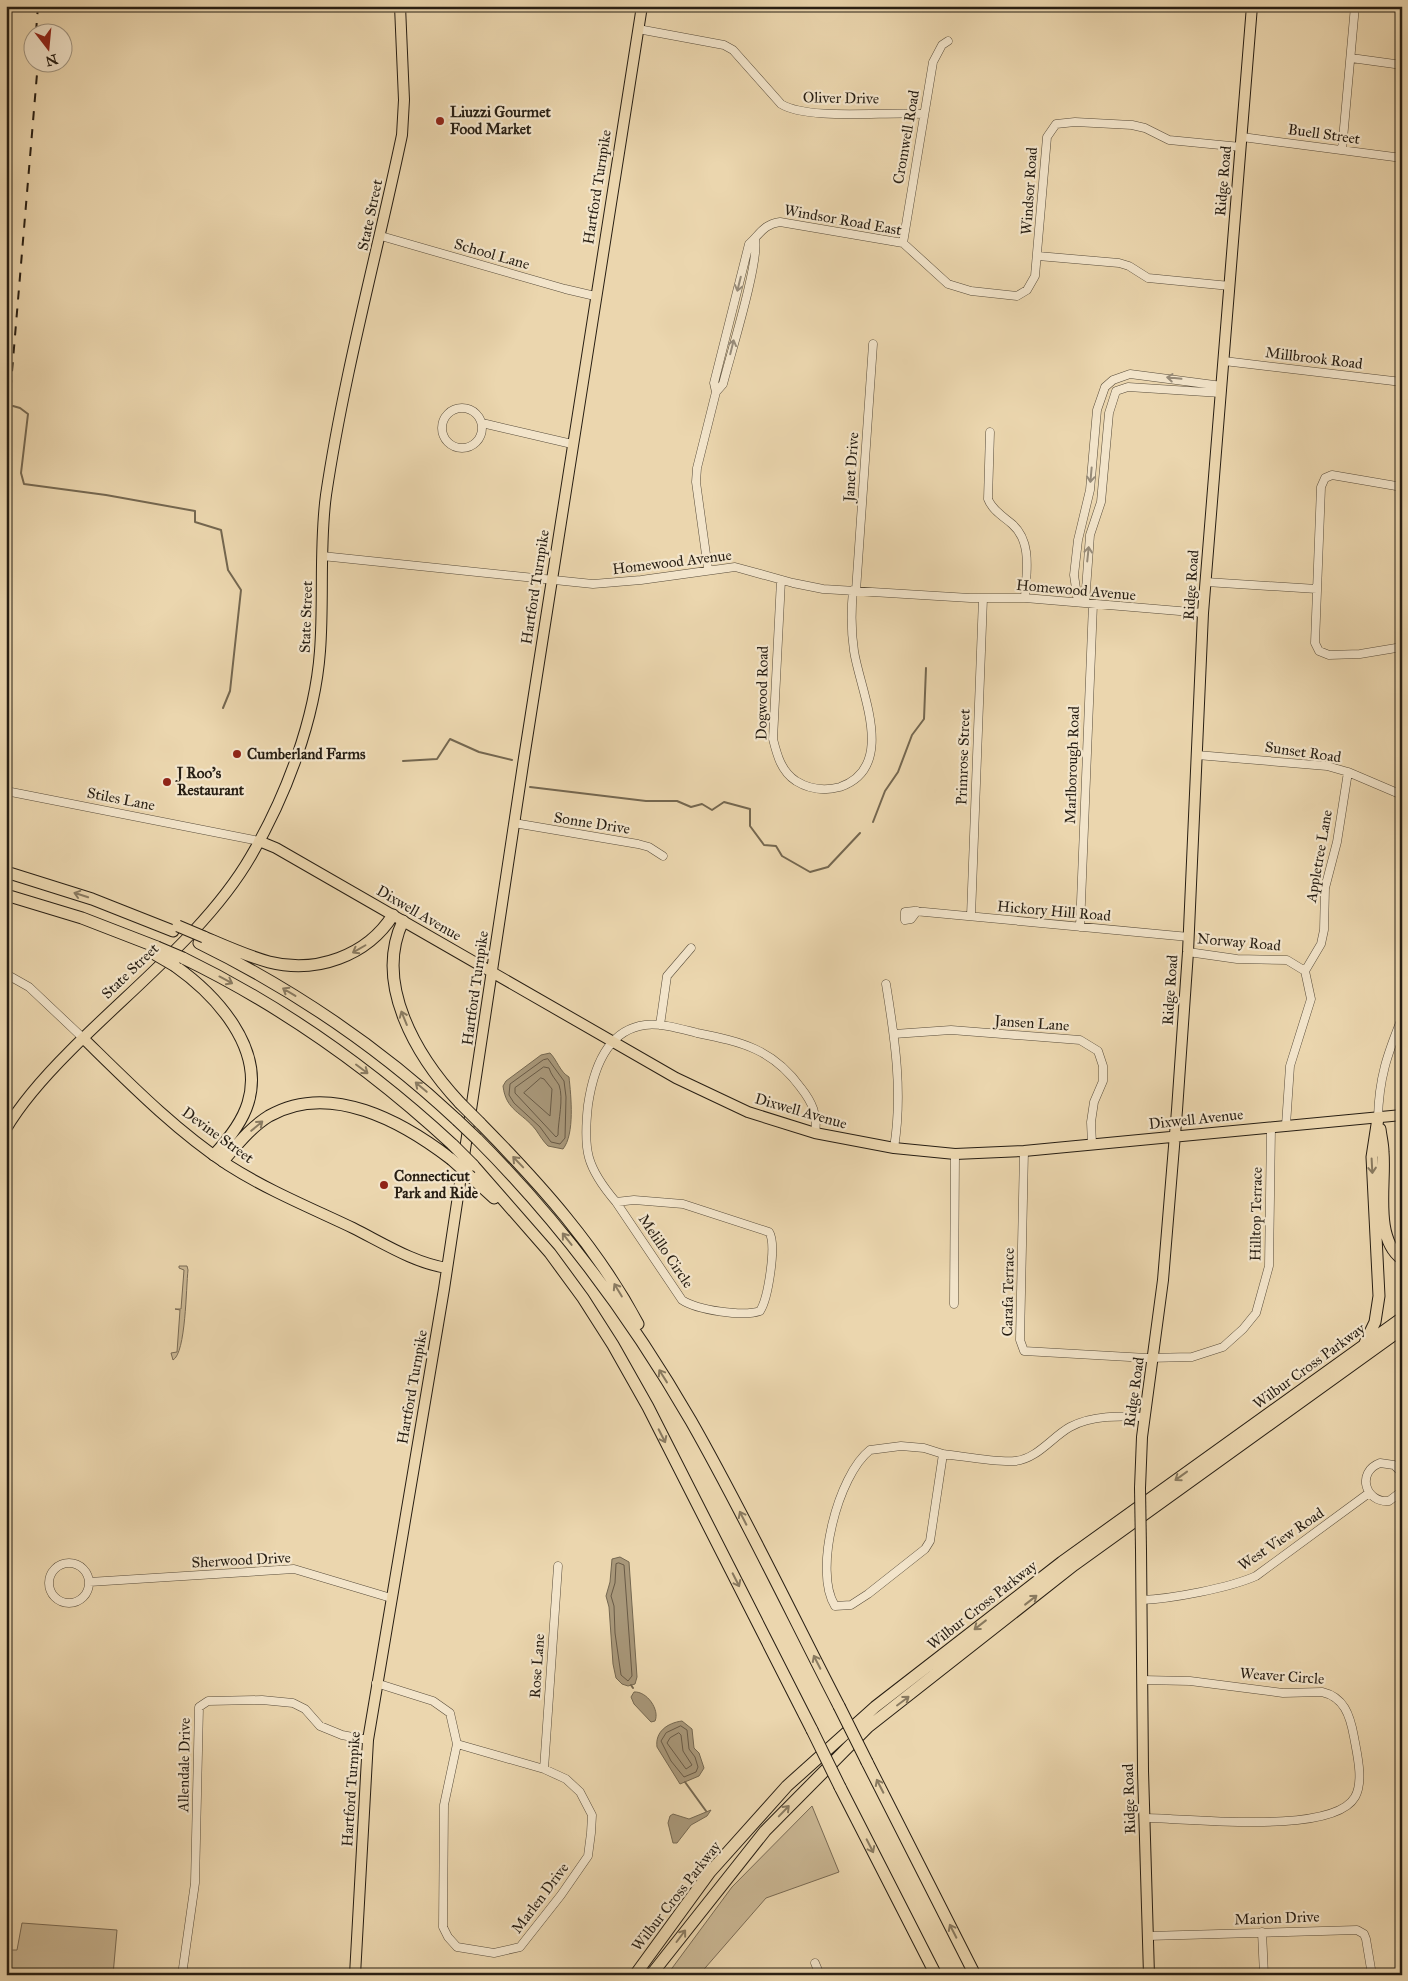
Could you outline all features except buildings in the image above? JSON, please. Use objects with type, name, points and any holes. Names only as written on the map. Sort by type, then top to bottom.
[{"type":"highway","points":[[6,872],[127,911],[202,940],[269,962],[293,965],[314,964],[342,958],[360,949],[398,918]]},
{"type":"highway","points":[[6,895],[119,932],[130,942],[154,950],[248,992],[328,1044],[382,1084],[453,1145],[472,1171],[534,1234],[591,1310],[632,1377],[936,1975]]},
{"type":"highway","points":[[398,918],[393,964],[401,1009],[427,1060],[460,1103],[533,1177],[584,1239],[636,1321],[647,1350]]},
{"type":"highway","points":[[202,940],[342,1026],[403,1072],[477,1139],[525,1189],[567,1238],[647,1350],[711,1457],[975,1975]]},
{"type":"highway","points":[[179,962],[220,1006],[240,1037],[250,1066],[250,1092],[246,1110],[219,1158]]},
{"type":"highway","points":[[219,1158],[268,1117],[291,1107],[315,1103],[344,1106],[386,1119],[419,1136],[451,1159],[472,1171]]},
{"type":"highway","points":[[1378,1118],[1383,1152],[1383,1216],[1390,1246],[1402,1259]]},
{"type":"highway","points":[[1363,1346],[1375,1322],[1379,1296],[1372,1157],[1378,1118]]},
{"type":"highway","name":"Wilbur Cross Parkway","points":[[635,1975],[710,1872],[786,1786],[875,1707],[1062,1562],[1402,1318]]},
{"type":"highway","name":"Wilbur Cross Parkway","points":[[651,1975],[765,1831],[868,1728],[1074,1565],[1402,1329]]},
{"type":"main road","name":"State Street","points":[[6,1129],[34,1090],[83,1038],[205,917],[239,874],[259,841],[296,759],[313,699],[320,648],[322,556],[326,498],[336,434],[402,135],[404,100],[400,6]]},
{"type":"main road","name":"Hartford Turnpike","points":[[355,1975],[368,1740],[376,1683],[447,1268],[572,444],[642,6]]},
{"type":"main road","name":"Ridge Road","points":[[1150,1975],[1142,1680],[1140,1488],[1144,1418],[1154,1358],[1163,1280],[1188,952],[1203,613],[1252,6]]},
{"type":"main road","name":"Dixwell Avenue","points":[[259,841],[276,848],[714,1098],[756,1115],[815,1133],[894,1148],[955,1154],[1024,1151],[1286,1125],[1378,1118],[1402,1114]]},
{"type":"main road","name":"Devine Street","points":[[83,1038],[175,1124],[219,1158],[276,1191],[398,1250],[429,1264],[447,1268]]},
{"type":"street","points":[[1342,150],[1355,6]]},
{"type":"street","name":"Oliver Drive","points":[[638,29],[724,45],[733,50],[781,104],[790,110],[820,113],[923,114]]},
{"type":"street","name":"Cromwell Road","points":[[903,243],[933,62],[942,45],[948,41]]},
{"type":"street","points":[[1351,58],[1402,65]]},
{"type":"street","name":"Windsor Road","points":[[1230,286],[1148,278],[1129,266],[1119,263],[1038,256],[1046,137],[1056,124],[1075,122],[1132,125],[1145,128],[1169,140],[1241,142]]},
{"type":"street","name":"Buell Street","points":[[1241,142],[1342,150],[1402,158]]},
{"type":"street","name":"Windsor Road East","points":[[708,569],[696,482],[697,468],[716,392],[723,384],[757,247],[755,239],[764,227],[780,222],[903,243],[948,284],[971,291],[1012,297],[1022,293],[1032,284],[1038,256]]},
{"type":"street","name":"School Lane","points":[[381,236],[564,289],[596,296]]},
{"type":"street","name":"Janet Drive","points":[[855,590],[872,344]]},
{"type":"street","name":"Millbrook Road","points":[[1224,361],[1402,382]]},
{"type":"street","points":[[1130,374],[1221,389],[1128,387],[1119,389],[1113,380],[1130,374]]},
{"type":"street","name":"Marlborough Road","points":[[1085,603],[1075,566],[1080,527],[1090,490],[1097,410],[1101,394],[1113,380]]},
{"type":"street","name":"Marlborough Road","points":[[1080,927],[1085,603],[1090,535],[1102,493],[1109,413],[1119,389]]},
{"type":"street","points":[[456,409],[469,409],[479,418],[482,424],[480,437],[476,442],[464,448],[451,445],[443,435],[442,428],[446,416],[456,409]]},
{"type":"street","points":[[482,424],[572,444]]},
{"type":"street","points":[[990,432],[988,499],[993,507],[1014,526],[1023,539],[1026,559],[1025,598]]},
{"type":"street","points":[[1402,487],[1332,475],[1324,478],[1321,487],[1315,643],[1319,651],[1329,655],[1360,654],[1402,647]]},
{"type":"street","name":"Homewood Avenue","points":[[322,556],[593,584],[619,583],[735,566],[808,586],[983,598],[1025,598],[1203,613]]},
{"type":"street","name":"Dogwood Road","points":[[781,580],[774,739],[782,766],[789,776],[807,787],[819,789],[833,789],[847,784],[853,779],[866,764],[872,744],[871,723],[854,651],[852,623],[855,590]]},
{"type":"street","points":[[1206,582],[1317,589]]},
{"type":"street","name":"Primrose Street","points":[[971,916],[983,598]]},
{"type":"street","name":"Sunset Road","points":[[1197,754],[1327,766],[1348,772],[1402,796]]},
{"type":"street","name":"Appletree Lane","points":[[1305,970],[1313,960],[1322,937],[1325,888],[1337,842],[1348,772]]},
{"type":"street","name":"Stiles Lane","points":[[6,791],[259,841]]},
{"type":"street","name":"Sonne Drive","points":[[514,823],[638,844],[649,847],[663,856]]},
{"type":"street","name":"Hickory Hill Road","points":[[917,911],[1189,937]]},
{"type":"street","points":[[660,1025],[667,976],[691,948]]},
{"type":"street","name":"Norway Road","points":[[1188,952],[1237,959],[1287,960],[1305,970]]},
{"type":"street","points":[[1286,1125],[1290,1066],[1311,1000],[1305,970]]},
{"type":"street","name":"Devine Street","points":[[6,974],[29,987],[83,1038]]},
{"type":"street","points":[[886,984],[899,1082],[898,1122],[894,1148]]},
{"type":"street","points":[[1378,1118],[1379,1087],[1384,1065],[1402,1018]]},
{"type":"street","points":[[613,1041],[631,1029],[645,1025],[660,1025],[735,1040],[765,1052],[785,1068],[810,1101],[816,1117],[815,1133]]},
{"type":"street","name":"Jansen Lane","points":[[894,1034],[951,1030],[1080,1040],[1098,1051],[1103,1066],[1103,1081],[1094,1102],[1091,1122],[1092,1144]]},
{"type":"street","name":"Melillo Circle","points":[[613,1041],[597,1066],[592,1080],[586,1140],[592,1168],[682,1300],[698,1308],[748,1313],[760,1310],[765,1300],[772,1252],[772,1239],[769,1232],[683,1204],[634,1200],[616,1202]]},
{"type":"street","name":"Hilltop Terrace","points":[[1224,1347],[1256,1313],[1269,1266],[1271,1127]]},
{"type":"street","name":"Carafa Terrace","points":[[1024,1151],[1020,1340],[1024,1351],[1154,1358],[1192,1357],[1224,1347]]},
{"type":"street","points":[[954,1304],[955,1154]]},
{"type":"street","points":[[943,1454],[930,1541],[925,1549],[856,1602],[851,1605],[835,1606],[830,1598],[826,1570],[829,1545],[842,1491],[850,1472],[870,1450],[879,1447],[924,1448],[943,1454],[1016,1462],[1031,1456],[1070,1427],[1086,1421],[1117,1416],[1144,1418]]},
{"type":"street","points":[[1402,1473],[1389,1463],[1376,1465],[1366,1478],[1368,1493],[1383,1502],[1395,1499],[1402,1491]]},
{"type":"street","name":"West View Road","points":[[1142,1600],[1242,1582],[1256,1576],[1368,1493]]},
{"type":"street","points":[[65,1563],[78,1565],[88,1575],[89,1582],[82,1599],[70,1603],[58,1600],[53,1595],[49,1584],[53,1571],[65,1563]]},
{"type":"street","name":"Rose Lane","points":[[544,1769],[558,1566]]},
{"type":"street","name":"Sherwood Drive","points":[[89,1582],[294,1569],[391,1598]]},
{"type":"street","name":"Weaver Circle","points":[[1142,1680],[1190,1681],[1259,1691],[1322,1692],[1331,1694],[1339,1699],[1350,1718],[1358,1777],[1356,1796],[1350,1803],[1332,1814],[1303,1820],[1278,1822],[1145,1818]]},
{"type":"street","name":"Marlen Drive","points":[[376,1683],[433,1701],[450,1713],[456,1744],[444,1806],[443,1927],[448,1937],[457,1947],[494,1953],[520,1946],[588,1856],[592,1815],[580,1792],[566,1779],[544,1769],[456,1744]]},
{"type":"street","name":"Allendale Drive","points":[[182,1975],[195,1883],[199,1707],[208,1701],[262,1700],[294,1703],[305,1709],[320,1726],[342,1735],[368,1740]]},
{"type":"street","name":"Marion Drive","points":[[1148,1936],[1357,1930],[1364,1934],[1366,1939],[1372,1975]]},
{"type":"street","points":[[1262,1932],[1264,1975]]},
{"type":"street","points":[[814,1963],[820,1975]]},
{"type":"shaded area","points":[[179,1266],[187,1266],[188,1270],[185,1319],[181,1345],[173,1360],[171,1353],[177,1352],[180,1310],[175,1309],[181,1309],[184,1270],[179,1268]]},
{"type":"shaded area","points":[[812,1806],[839,1872],[766,1898],[699,1975],[667,1975],[732,1887]]},
{"type":"shaded area","points":[[22,1923],[117,1930],[113,1975],[6,1975],[6,1950],[17,1950]]},
{"type":"water","points":[[550,1053],[563,1072],[569,1077],[571,1125],[567,1142],[563,1149],[548,1146],[531,1124],[515,1111],[507,1101],[503,1086],[506,1081],[541,1055]]},
{"type":"water","points":[[620,1557],[629,1562],[637,1677],[635,1684],[628,1686],[622,1684],[616,1678],[613,1664],[609,1607],[606,1596],[610,1582],[612,1559]]},
{"type":"water","points":[[634,1692],[643,1695],[651,1702],[656,1712],[655,1721],[651,1722],[634,1704],[631,1697]]},
{"type":"water","points":[[682,1721],[692,1729],[694,1748],[699,1753],[704,1768],[699,1776],[680,1784],[657,1747],[657,1742],[663,1729],[671,1724]]},
{"type":"water","points":[[711,1810],[707,1816],[691,1825],[677,1843],[673,1843],[668,1823],[670,1816],[673,1814],[689,1819]]},
{"type":"waterway","points":[[13,406],[20,408],[28,414],[21,473],[24,484],[106,495],[195,511],[195,522],[221,530],[228,570],[241,590],[230,691],[223,708]]},
{"type":"waterway","points":[[873,822],[885,791],[898,772],[912,735],[924,719],[926,668]]},
{"type":"waterway","points":[[403,761],[437,759],[450,739],[479,752],[512,760]]},
{"type":"waterway","points":[[530,787],[646,801],[677,801],[691,807],[702,804],[712,810],[724,802],[750,809],[750,826],[764,845],[776,846],[782,856],[810,872],[828,867],[860,833]]},
{"type":"waterway","points":[[685,1782],[706,1811]]},
{"type":"railway","points":[[37,22],[38,6]]},
{"type":"railway","points":[[6,443],[37,72]]},
{"type":"place","name":"Liuzzi Gourmet Food Market","points":[[440,121]]},
{"type":"place","name":"Cumberland Farms","points":[[237,754]]},
{"type":"place","name":"J Roo's Restaurant","points":[[167,782]]},
{"type":"place","name":"Connecticut Park and Ride","points":[[384,1185]]}]
